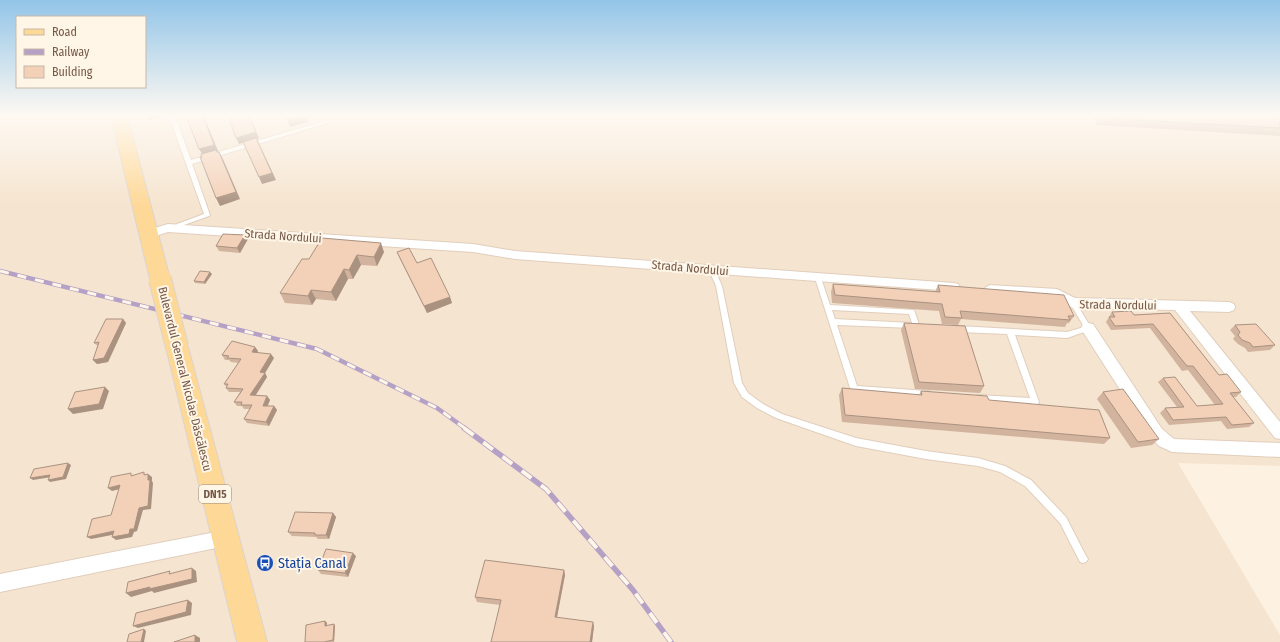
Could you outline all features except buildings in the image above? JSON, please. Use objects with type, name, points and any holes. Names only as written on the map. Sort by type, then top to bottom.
[{"type":"main road","name":"Bulevardul General Nicolae Dăscălescu","points":[[127,146],[252,642]]},
{"type":"street","name":"Strada Nordului","points":[[149,234],[168,228],[473,248],[515,255],[964,288]]},
{"type":"street","name":"Strada Nordului","points":[[979,289],[1057,294],[1072,303],[1230,307]]},
{"type":"street","points":[[1178,306],[1280,433]]},
{"type":"street","points":[[1088,328],[1157,434],[1164,441],[1172,445],[1280,450]]},
{"type":"street","points":[[0,583],[226,538]]},
{"type":"lane","points":[[176,229],[179,225],[207,215],[182,146]]},
{"type":"lane","points":[[188,163],[246,146]]},
{"type":"lane","points":[[712,270],[719,286],[738,383],[746,395],[760,406],[779,416],[856,442],[926,455],[978,462],[1002,469],[1028,483],[1063,520],[1083,559]]},
{"type":"lane","points":[[818,278],[854,389],[936,395]]},
{"type":"lane","points":[[947,328],[1067,335],[1088,328],[1072,303]]},
{"type":"lane","points":[[827,307],[912,312],[920,327],[832,322]]},
{"type":"lane","points":[[966,397],[1035,402],[1010,332]]},
{"type":"shaded area","points":[[0,146],[1280,146],[1280,466],[1178,463],[1280,635],[1280,642],[0,642]]},
{"type":"railway","points":[[0,271],[317,349],[437,408],[466,429]]},
{"type":"railway","points":[[464,428],[546,489],[633,590],[671,642]]},
{"type":"place","name":"Stația Canal","points":[[265,563]]}]
